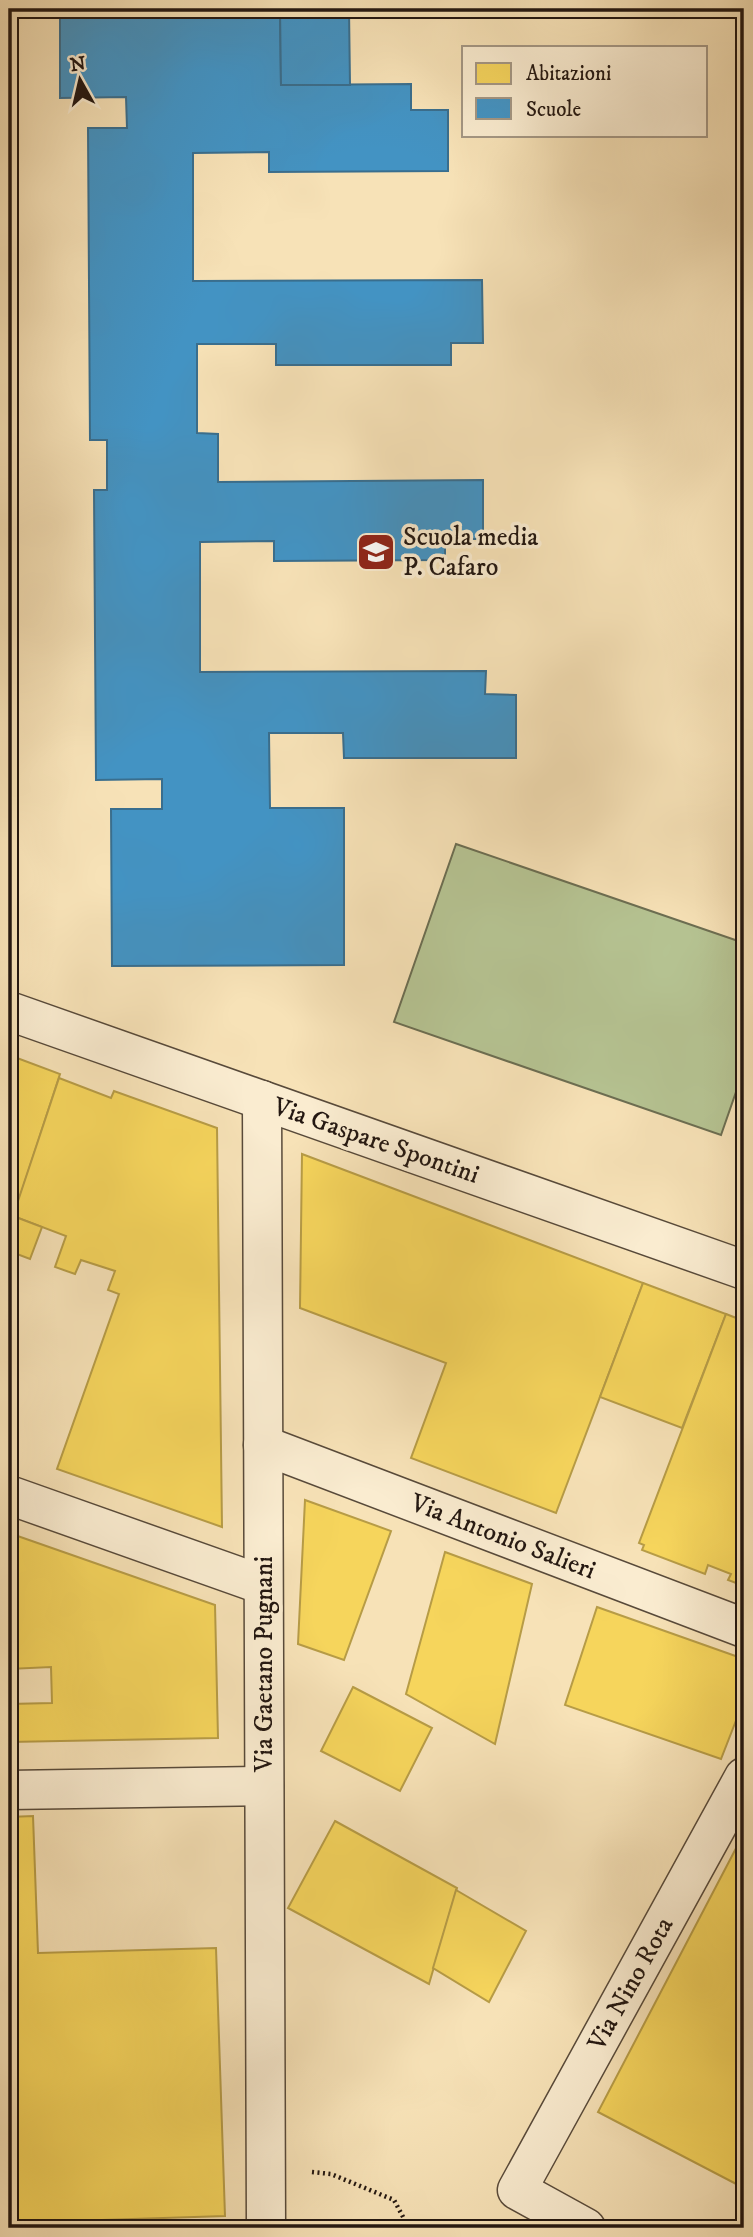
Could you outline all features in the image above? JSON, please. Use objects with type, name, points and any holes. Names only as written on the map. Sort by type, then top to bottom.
[{"type":"street","name":"Via Gaspare Spontini","points":[[9,1011],[744,1270]]},
{"type":"street","name":"Via Gaetano Pugnani","points":[[262,1100],[266,2228]]},
{"type":"street","name":"Via Antonio Salieri","points":[[263,1445],[744,1628]]},
{"type":"street","points":[[9,1495],[263,1585]]},
{"type":"street","name":"Via Nino Rota","points":[[586,2228],[517,2190],[744,1777]]},
{"type":"street","points":[[9,1790],[264,1786]]},
{"type":"path","points":[[266,2167],[331,2174],[394,2200],[409,2228]]},
{"type":"green space","points":[[456,844],[744,943],[744,1069],[721,1135],[394,1022]]},
{"type":"building: Abitazioni","points":[[9,1055],[60,1074],[9,1230]]},
{"type":"building: Abitazioni","points":[[59,1078],[111,1098],[114,1091],[217,1128],[222,1527],[57,1469],[119,1294],[108,1290],[115,1271],[81,1260],[75,1274],[55,1267],[66,1236],[13,1216]]},
{"type":"building: Abitazioni","points":[[302,1154],[643,1283],[556,1513],[411,1458],[446,1363],[300,1308]]},
{"type":"building: Abitazioni","points":[[13,1216],[42,1227],[30,1259],[9,1251],[9,1230]]},
{"type":"building: Abitazioni","points":[[643,1283],[726,1314],[682,1428],[600,1397]]},
{"type":"building: Abitazioni","points":[[726,1314],[744,1321],[744,1586],[728,1580],[731,1574],[708,1565],[705,1574],[642,1550],[644,1545],[639,1543]]},
{"type":"building: Abitazioni","points":[[305,1500],[391,1531],[344,1660],[298,1644]]},
{"type":"building: Abitazioni","points":[[9,1533],[215,1605],[218,1738],[9,1742],[9,1704],[52,1703],[51,1667],[9,1669]]},
{"type":"building: Abitazioni","points":[[445,1552],[532,1584],[495,1744],[406,1694]]},
{"type":"building: Abitazioni","points":[[597,1607],[744,1659],[744,1700],[721,1759],[565,1705]]},
{"type":"building: Abitazioni","points":[[353,1687],[432,1728],[400,1791],[321,1751]]},
{"type":"building: Abitazioni","points":[[33,1816],[38,1953],[216,1948],[225,2216],[9,2223],[9,1817]]},
{"type":"building: Abitazioni","points":[[335,1821],[457,1888],[429,1984],[288,1908]]},
{"type":"building: Abitazioni","points":[[744,1833],[744,2182],[742,2187],[598,2112]]},
{"type":"building: Abitazioni","points":[[456,1890],[526,1931],[489,2002],[433,1968]]},
{"type":"building: Scuole","points":[[60,9],[280,9],[281,85],[411,84],[411,110],[448,110],[448,171],[269,172],[269,152],[193,153],[193,281],[482,280],[483,343],[451,343],[451,365],[276,365],[276,344],[197,344],[197,433],[218,434],[218,482],[483,480],[483,539],[445,539],[445,560],[274,561],[274,541],[200,542],[200,672],[486,671],[485,694],[516,695],[516,758],[344,758],[343,733],[269,733],[270,808],[344,808],[344,965],[112,966],[111,809],[162,809],[162,779],[96,780],[94,490],[107,490],[107,440],[90,440],[88,128],[127,128],[126,97],[60,98]]},
{"type":"building: Scuole","points":[[280,9],[349,9],[350,85],[281,85]]},
{"type":"place","name":"Scuola media P. Cafaro","points":[[376,552]]}]
